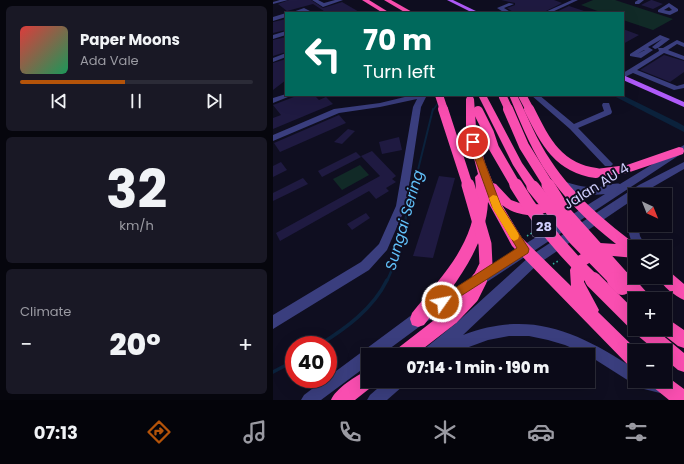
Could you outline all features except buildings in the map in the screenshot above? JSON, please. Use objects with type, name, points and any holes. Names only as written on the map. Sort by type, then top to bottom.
[{"type":"highway","points":[[365,0],[385,12]]},
{"type":"highway","points":[[377,0],[398,12]]},
{"type":"highway","points":[[387,0],[409,12]]},
{"type":"highway","points":[[410,348],[451,318],[471,296],[487,266],[485,244],[481,226],[439,96]]},
{"type":"highway","name":"28","points":[[483,96],[518,165],[553,214],[591,258],[628,292]]},
{"type":"highway","points":[[502,96],[524,146],[567,214],[636,292]]},
{"type":"highway","points":[[513,96],[534,140],[554,174],[591,215],[628,246]]},
{"type":"highway","points":[[523,96],[552,149],[559,158],[569,166],[584,171],[609,174],[681,150]]},
{"type":"highway","points":[[418,319],[459,264],[480,221],[483,196],[480,163],[471,127],[469,97]]},
{"type":"highway","name":"28","points":[[469,97],[489,133],[494,148],[521,194],[540,220],[582,270],[628,315]]},
{"type":"highway","points":[[480,163],[489,183],[496,206],[517,242],[628,353]]},
{"type":"highway","points":[[489,183],[505,202],[511,206],[524,210],[539,210],[553,202],[557,194],[554,174]]},
{"type":"highway","points":[[599,324],[577,283],[577,270],[581,261],[600,249],[628,251]]},
{"type":"highway","points":[[672,283],[684,293]]},
{"type":"highway","points":[[672,331],[684,340]]},
{"type":"highway","points":[[651,336],[684,364]]},
{"type":"highway","points":[[340,400],[361,385]]},
{"type":"highway","points":[[667,388],[683,400]]},
{"type":"main road","points":[[449,0],[475,12]]},
{"type":"main road","points":[[624,77],[684,105]]},
{"type":"street","points":[[273,3],[286,0]]},
{"type":"street","points":[[314,0],[323,5],[341,0]]},
{"type":"street","points":[[548,12],[576,0]]},
{"type":"street","points":[[507,12],[500,8],[511,4]]},
{"type":"street","points":[[297,12],[304,10],[309,12]]},
{"type":"street","points":[[273,19],[285,15]]},
{"type":"street","points":[[273,37],[285,33]]},
{"type":"street","points":[[624,76],[677,42],[684,45]]},
{"type":"street","points":[[643,48],[652,45],[684,58]]},
{"type":"street","points":[[273,60],[285,55]]},
{"type":"street","points":[[632,70],[677,88],[684,86]]},
{"type":"street","points":[[273,101],[286,96]]},
{"type":"street","points":[[273,138],[337,111],[380,105],[410,97],[422,96],[417,107],[401,206],[383,247],[365,266],[273,322]]},
{"type":"street","points":[[536,96],[573,127],[608,164]]},
{"type":"street","points":[[517,105],[545,104]]},
{"type":"street","points":[[573,127],[608,112],[606,105]]},
{"type":"street","name":"Jalan AU 4","points":[[529,255],[591,215],[628,184],[681,150]]},
{"type":"street","name":"Jalan AU 4","points":[[647,188],[684,165]]},
{"type":"street","points":[[563,185],[591,192],[613,189],[628,184]]},
{"type":"street","name":"Jalan AU 4","points":[[591,215],[628,198]]},
{"type":"street","points":[[378,348],[418,319],[529,255]]},
{"type":"street","points":[[437,348],[460,329],[529,255]]},
{"type":"street","points":[[448,348],[489,333],[515,329],[539,330],[587,348]]},
{"type":"street","points":[[595,351],[628,372]]},
{"type":"street","points":[[309,400],[361,360]]},
{"type":"street","points":[[375,400],[390,388]]},
{"type":"green space","points":[[593,0],[615,0],[673,19],[653,30],[624,20],[624,12],[600,12],[581,5]]},
{"type":"green space","points":[[360,165],[369,175],[342,190],[333,179]]},
{"type":"water","points":[[614,96],[624,96],[677,122],[684,126],[684,132]]},
{"type":"waterway","name":"Sungai Sering","points":[[433,110],[439,102]]},
{"type":"waterway","name":"Sungai Sering","points":[[414,186],[433,109]]},
{"type":"waterway","name":"Sungai Sering","points":[[387,281],[394,265],[414,185]]},
{"type":"waterway","name":"Sungai Sering","points":[[333,336],[366,309],[374,300],[387,280]]},
{"type":"waterway","name":"Sungai Sering","points":[[273,372],[285,366]]},
{"type":"slow traffic","points":[[493,198],[496,206],[514,236]]},
{"type":"route","points":[[442,302],[524,249],[517,242],[496,206],[473,142]]}]
